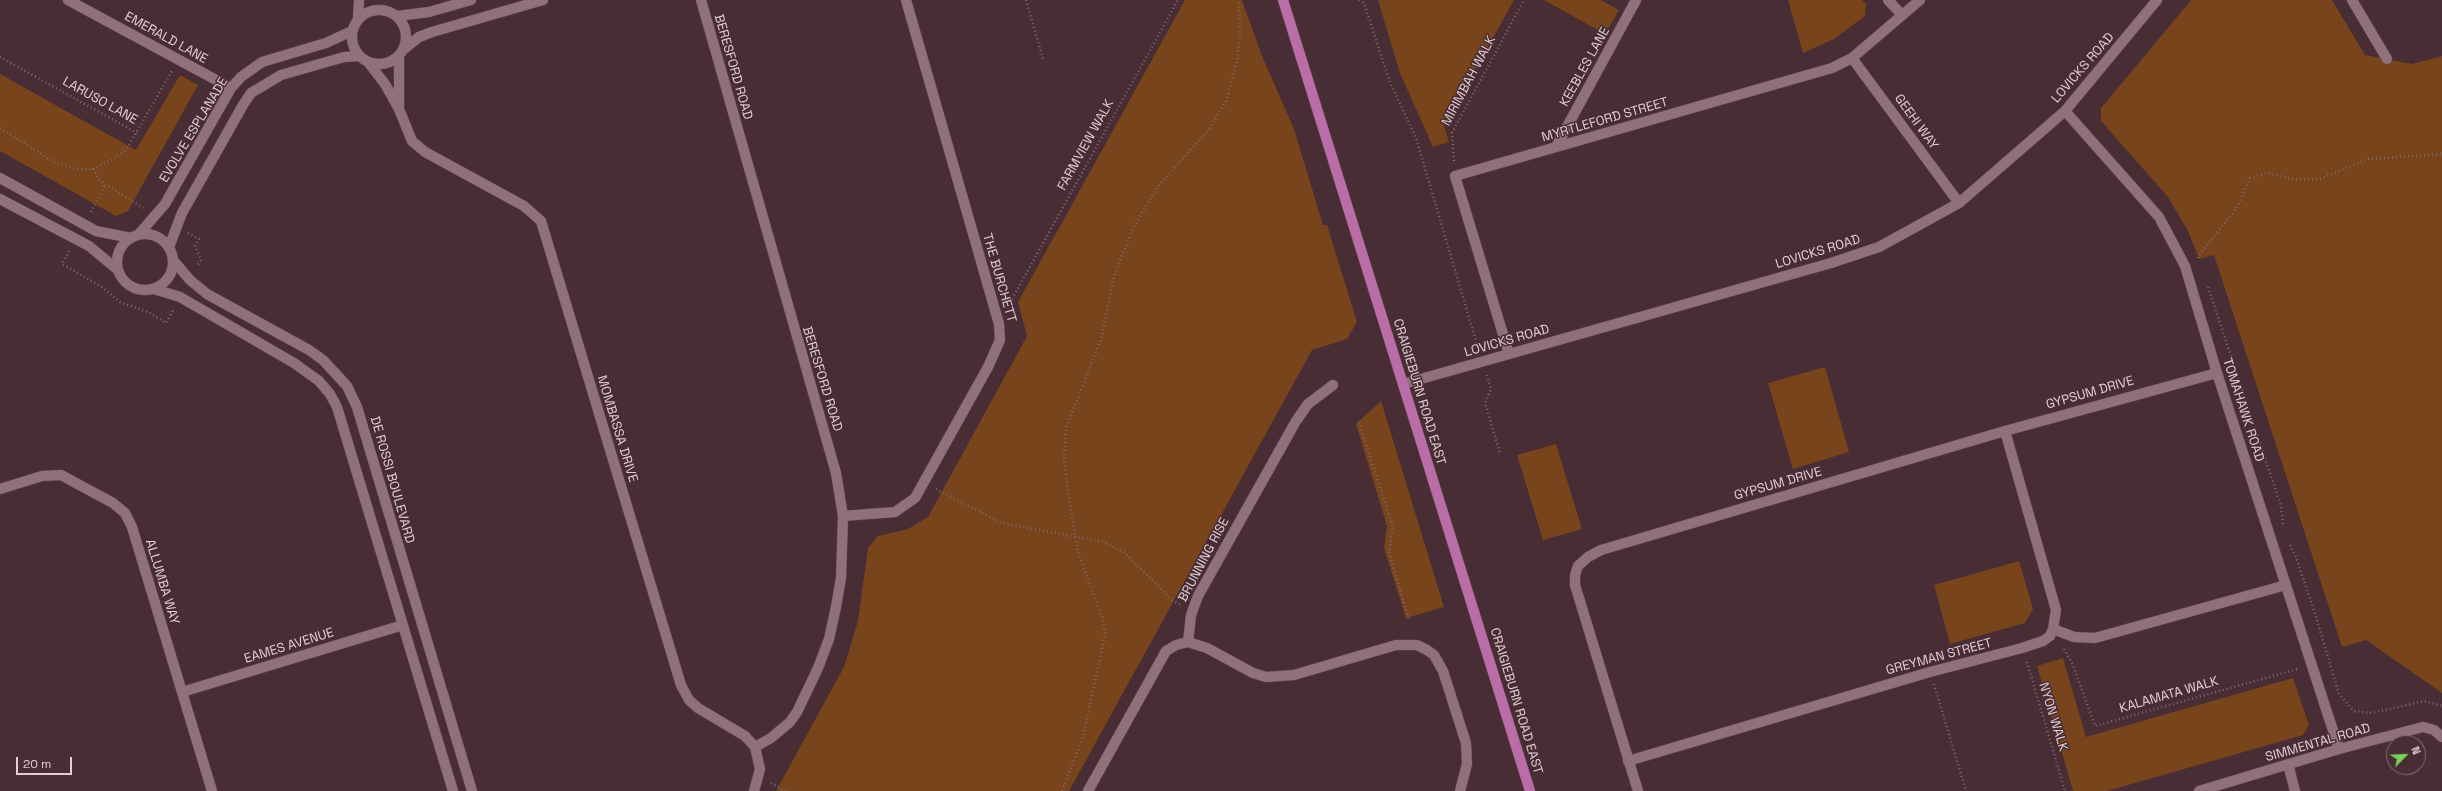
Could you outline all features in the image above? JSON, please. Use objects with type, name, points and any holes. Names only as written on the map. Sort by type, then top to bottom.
[{"type":"main road","name":"CRAIGIEBURN ROAD EAST","points":[[1283,0],[1530,791]]},
{"type":"street","name":"EMERALD LANE","points":[[68,0],[231,88]]},
{"type":"street","points":[[359,0],[358,19],[352,31],[354,49],[364,59]]},
{"type":"street","points":[[381,0],[406,31],[401,52]]},
{"type":"street","points":[[358,19],[372,10],[393,13],[429,12],[471,0]]},
{"type":"street","points":[[169,247],[182,213],[242,105],[251,94],[281,75],[344,57],[364,59],[384,64],[419,37],[543,0]]},
{"type":"street","name":"BERESFORD ROAD","points":[[701,0],[836,473],[843,516],[841,578],[829,639],[818,668],[800,707],[790,722],[772,738],[755,747]]},
{"type":"street","name":"THE BURCHETT","points":[[843,516],[896,512],[910,504],[924,482],[996,353],[1000,334],[906,0]]},
{"type":"street","name":"KEEBLES LANE","points":[[1556,147],[1636,0]]},
{"type":"street","points":[[1888,0],[1902,15]]},
{"type":"street","name":"MYRTLEFORD STREET","points":[[1455,176],[1798,79],[1852,58],[1920,0]]},
{"type":"street","name":"LOVICKS ROAD","points":[[1403,384],[1838,261],[1879,246],[1959,202],[2065,111],[2157,0]]},
{"type":"street","points":[[2352,0],[2388,59]]},
{"type":"street","name":"EVOLVE ESPLANADE","points":[[135,236],[165,204],[231,88],[241,77],[262,62],[326,43],[352,31]]},
{"type":"street","name":"MOMBASSA DRIVE","points":[[399,109],[401,52]]},
{"type":"street","name":"GEEHI WAY","points":[[1852,58],[1959,202]]},
{"type":"street","name":"MOMBASSA DRIVE","points":[[364,59],[385,84],[399,109],[408,136],[417,146],[524,206],[541,221],[681,686],[689,700],[698,708],[745,736],[755,747]]},
{"type":"street","name":"TOMAHAWK ROAD","points":[[2065,111],[2159,217],[2185,266],[2217,373],[2339,749]]},
{"type":"street","points":[[1455,176],[1509,354]]},
{"type":"street","points":[[0,178],[96,231],[135,236],[156,236],[169,247],[173,260],[169,278],[154,289],[146,291],[132,287],[125,283],[118,270],[117,262],[120,248],[135,236]]},
{"type":"street","points":[[0,199],[89,246],[118,270]]},
{"type":"street","name":"DE ROSSI BOULEVARD","points":[[173,260],[190,280],[207,294],[314,353],[336,372],[347,386],[356,407],[472,791]]},
{"type":"street","points":[[154,289],[180,297],[294,363],[319,381],[330,394],[339,414],[453,791]]},
{"type":"street","name":"GYPSUM DRIVE","points":[[1638,791],[1575,584],[1575,575],[1578,566],[1588,557],[1601,550],[2005,431],[2217,373]]},
{"type":"street","name":"BRUNNING RISE","points":[[1188,642],[1192,610],[1198,596],[1296,421],[1308,404],[1333,385]]},
{"type":"street","points":[[2005,431],[2056,610],[2053,629],[2074,637],[2095,638],[2286,585]]},
{"type":"street","name":"ALLUMBA WAY","points":[[0,489],[42,476],[61,475],[113,503],[125,513],[132,527],[212,791]]},
{"type":"street","name":"EAMES AVENUE","points":[[182,692],[403,625]]},
{"type":"street","name":"GREYMAN STREET","points":[[1628,761],[1930,672],[2022,648],[2043,641],[2053,629]]},
{"type":"street","points":[[1088,791],[1166,651],[1176,645],[1188,642],[1208,648],[1253,673],[1266,677],[1294,675],[1396,645],[1416,645],[1427,650],[1434,655],[1443,670],[1466,742],[1467,764],[1460,791]]},
{"type":"street","name":"SIMMENTAL ROAD","points":[[2199,791],[2339,749],[2423,727],[2434,730],[2442,737]]},
{"type":"street","points":[[754,791],[760,769],[755,747]]},
{"type":"street","points":[[2288,764],[2296,791]]},
{"type":"path","points":[[1026,0],[1043,59]]},
{"type":"path","name":"FARMVIEW WALK","points":[[1012,299],[1178,0]]},
{"type":"path","points":[[1062,791],[1083,737],[1105,635],[1104,619],[1079,555],[1064,463],[1066,428],[1101,339],[1114,276],[1132,230],[1156,189],[1209,129],[1226,101],[1238,61],[1240,38],[1239,0]]},
{"type":"path","points":[[1359,0],[1364,3],[1388,80],[1416,138],[1491,389],[1486,403],[1500,453]]},
{"type":"path","name":"MIRIMBAH WALK","points":[[1455,176],[1452,133],[1524,0]]},
{"type":"path","name":"LARUSO LANE","points":[[0,57],[137,133],[178,60]]},
{"type":"path","points":[[0,128],[54,162],[84,170],[97,167],[118,156],[126,150],[137,133]]},
{"type":"path","points":[[2200,263],[2198,256],[2237,208],[2250,178],[2269,173],[2292,179],[2320,179],[2368,159],[2442,154]]},
{"type":"path","points":[[2207,284],[2281,506],[2283,527]]},
{"type":"path","points":[[1359,422],[1393,527],[1389,552],[1409,620]]},
{"type":"path","points":[[924,482],[1002,523],[1030,530],[1076,536],[1104,542],[1125,553],[1172,600],[1192,610]]},
{"type":"path","points":[[2286,540],[2296,557],[2316,616],[2339,694],[2354,711],[2372,713],[2424,701],[2442,706]]},
{"type":"path","name":"NYON WALK","points":[[2022,648],[2065,791]]},
{"type":"path","name":"KALAMATA WALK","points":[[2073,665],[2095,726],[2312,665]]},
{"type":"path","points":[[1930,672],[1966,791]]},
{"type":"shaded area","points":[[1185,0],[1242,0],[1262,56],[1294,129],[1323,225],[1327,225],[1357,322],[1347,339],[1312,350],[1069,791],[776,791],[844,667],[858,621],[868,548],[878,536],[908,529],[928,517],[1027,336],[1018,302]]},
{"type":"shaded area","points":[[1378,0],[1514,0],[1444,126],[1449,142],[1433,147],[1400,73]]},
{"type":"shaded area","points":[[1544,0],[1601,0],[1619,10],[1605,34]]},
{"type":"shaded area","points":[[1788,0],[1862,0],[1866,4],[1865,16],[1834,39],[1803,53]]},
{"type":"shaded area","points":[[2191,0],[2332,0],[2365,55],[2412,64],[2442,56],[2442,693],[2366,640],[2342,647],[2214,255],[2199,259],[2188,231],[2168,197],[2101,121],[2101,108]]},
{"type":"shaded area","points":[[0,74],[136,150],[180,75],[198,85],[128,211],[116,216],[0,151]]},
{"type":"shaded area","points":[[1825,367],[1849,452],[1793,469],[1768,383]]},
{"type":"shaded area","points":[[1381,401],[1444,607],[1406,618],[1384,548],[1387,526],[1356,424]]},
{"type":"shaded area","points":[[1556,444],[1582,529],[1543,540],[1517,455]]},
{"type":"shaded area","points":[[2019,561],[2033,609],[2025,623],[1950,644],[1934,585]]},
{"type":"shaded area","points":[[2063,658],[2086,737],[2293,678],[2309,725],[2303,735],[2107,791],[2073,791],[2037,666]]}]
